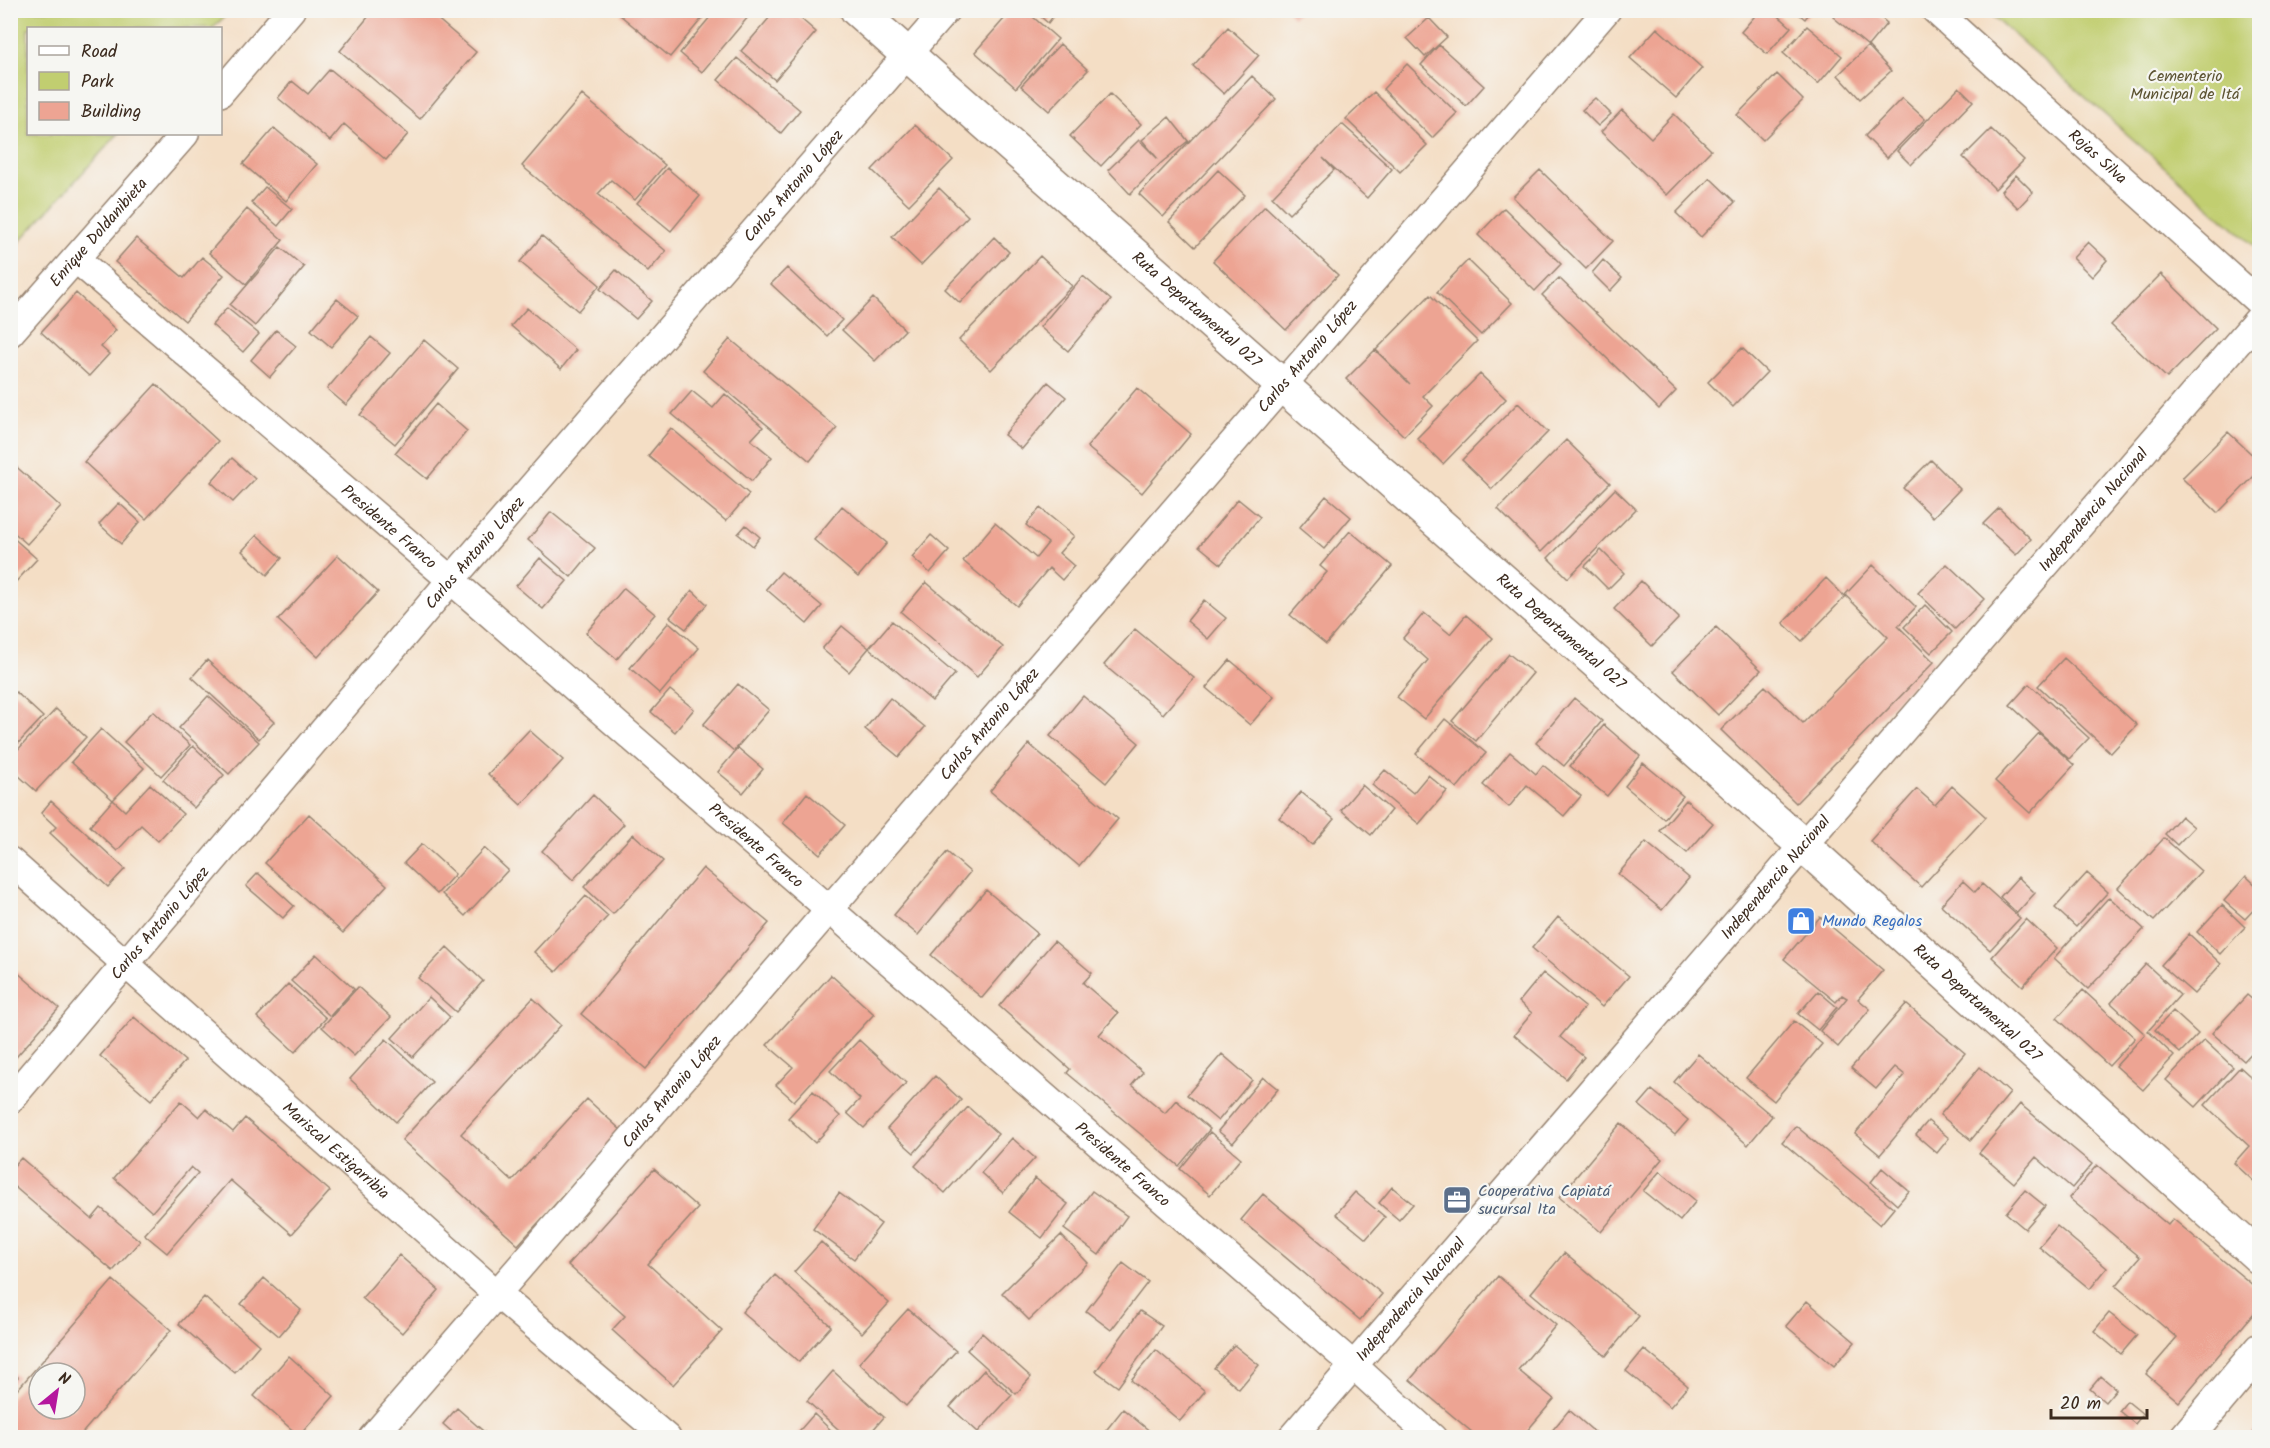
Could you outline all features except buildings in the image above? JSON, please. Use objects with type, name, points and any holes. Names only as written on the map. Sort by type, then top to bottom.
[{"type":"main road","name":"Ruta Departamental 027","points":[[857,10],[906,56],[1803,845],[2259,1258]]},
{"type":"main road","points":[[2186,1437],[2259,1350]]},
{"type":"street","points":[[222,91],[291,10]]},
{"type":"street","name":"Carlos Antonio López","points":[[10,1100],[451,580],[946,10]]},
{"type":"street","name":"Carlos Antonio López","points":[[372,1437],[1607,10]]},
{"type":"street","name":"Rojas Silva","points":[[1935,10],[2259,303]]},
{"type":"street","name":"Enrique Doldanibieta","points":[[10,333],[184,135]]},
{"type":"street","name":"Presidente Franco","points":[[76,259],[451,580],[1433,1437]]},
{"type":"street","name":"Independencia Nacional","points":[[1291,1437],[2259,317]]},
{"type":"street","name":"Mariscal Estigarribia","points":[[10,861],[496,1293],[667,1437]]},
{"type":"green space","points":[[11,10],[230,11],[214,27],[27,27],[27,135],[117,135],[11,251]]},
{"type":"green space","name":"Cementerio Municipal de Itá","points":[[1987,11],[2259,11],[2259,250]]},
{"type":"place","name":"Mundo Regalos","points":[[1801,921]]},
{"type":"place","name":"Cooperativa Capiatá sucursal Ita","points":[[1457,1200]]}]
